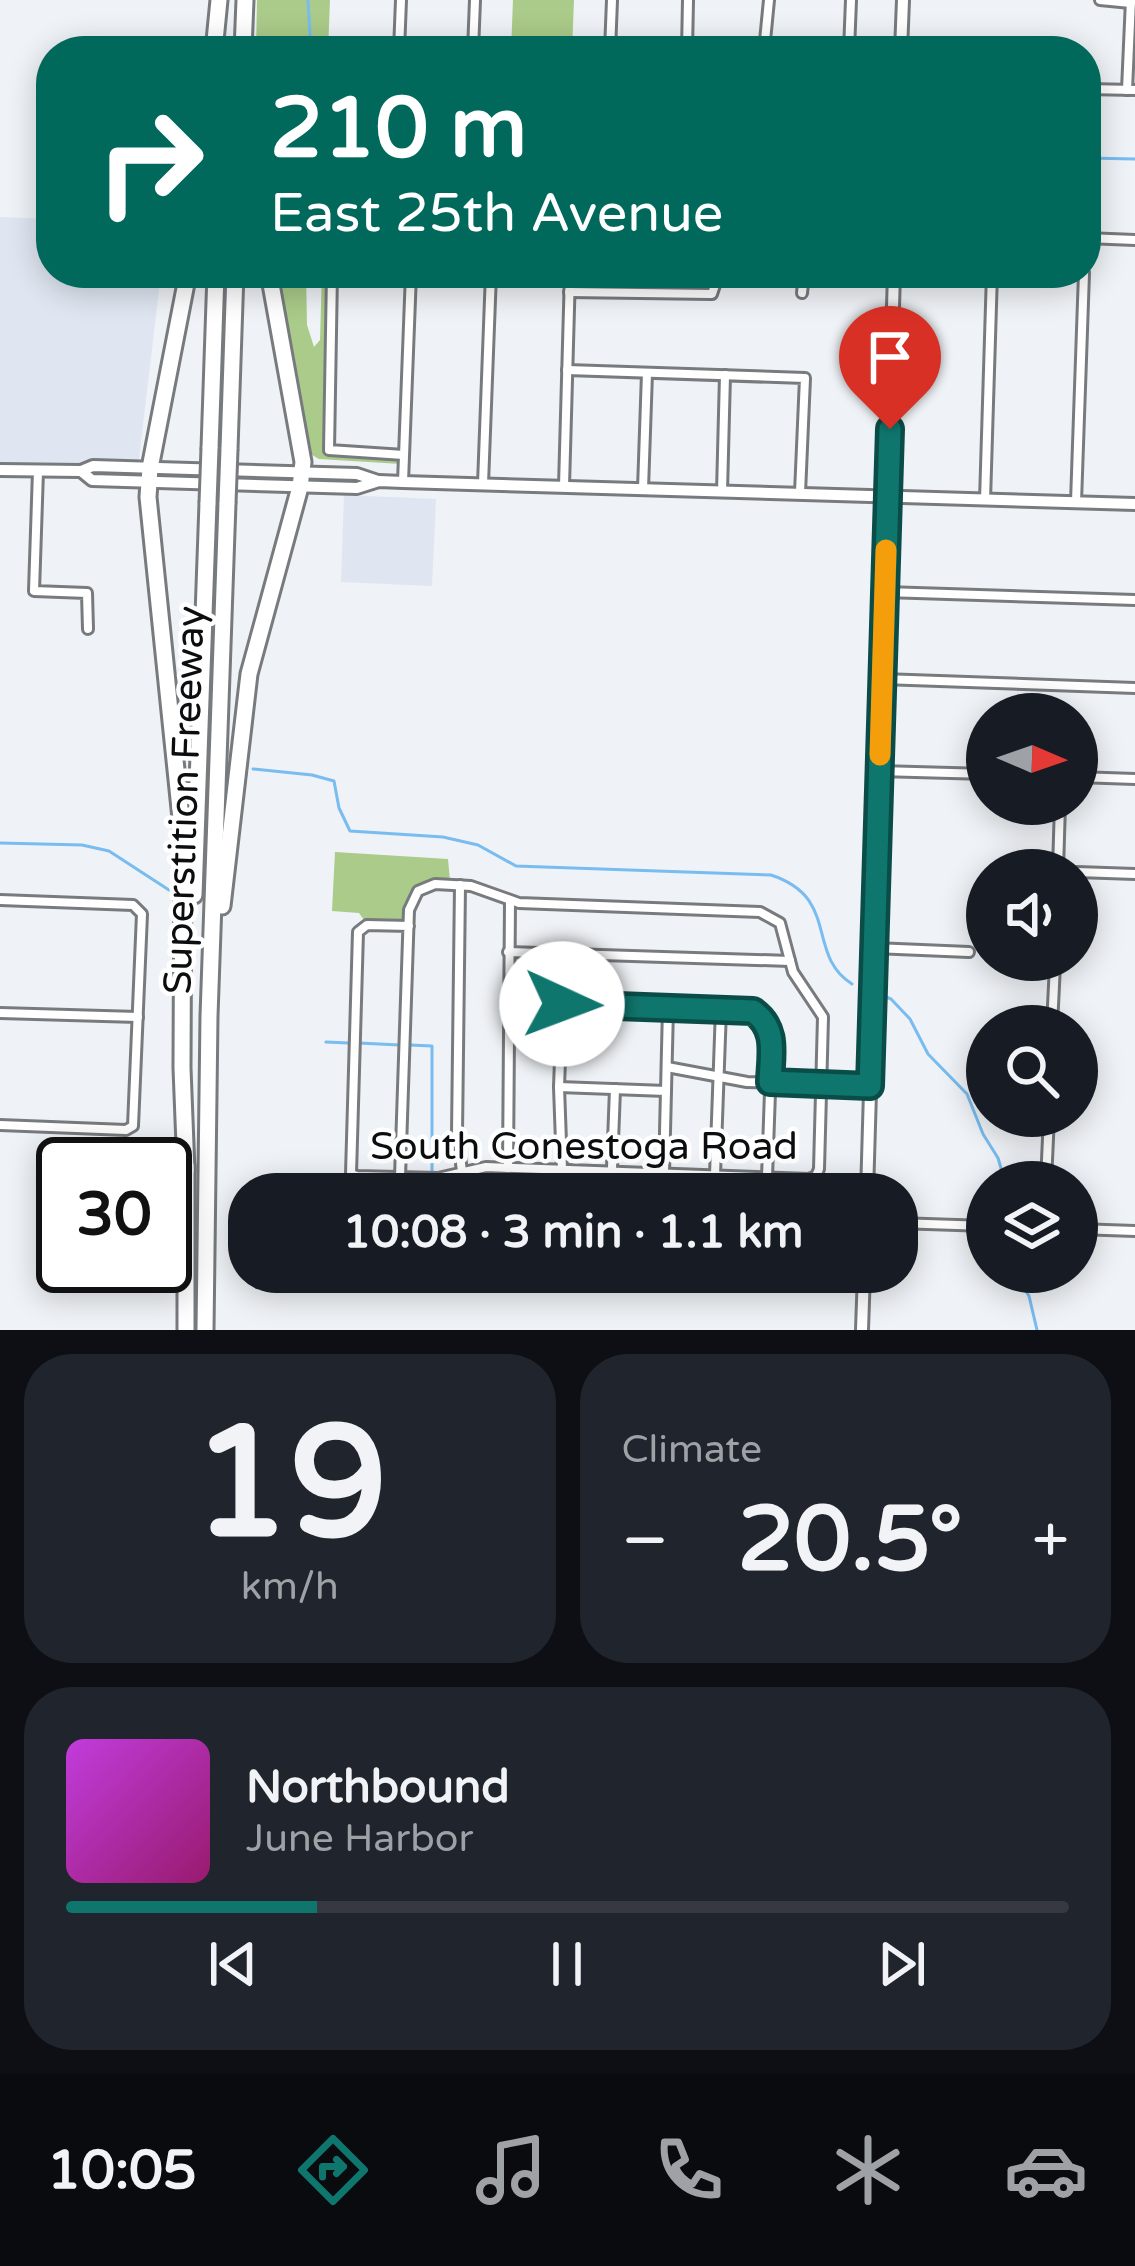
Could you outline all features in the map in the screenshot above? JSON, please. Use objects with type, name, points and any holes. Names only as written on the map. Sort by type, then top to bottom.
[{"type":"highway","points":[[216,36],[222,0]]},
{"type":"highway","points":[[222,0],[223,36]]},
{"type":"highway","points":[[245,36],[249,0]]},
{"type":"highway","points":[[249,0],[251,36]]},
{"type":"highway","points":[[185,288],[149,475],[183,838],[185,1137]]},
{"type":"highway","name":"Superstition Freeway","points":[[187,1137],[215,288]]},
{"type":"highway","name":"Superstition Freeway","points":[[208,1330],[209,1016],[234,288]]},
{"type":"highway","points":[[209,1016],[249,674],[301,480],[270,288]]},
{"type":"highway","name":"Superstition Freeway","points":[[186,1293],[186,1330]]},
{"type":"main road","points":[[902,36],[903,0]]},
{"type":"main road","points":[[867,1173],[894,288]]},
{"type":"main road","points":[[0,470],[81,471],[93,466],[149,475],[301,480],[357,488],[403,482],[1135,504]]},
{"type":"main road","points":[[862,1330],[863,1293]]},
{"type":"street","points":[[400,36],[401,0]]},
{"type":"street","points":[[474,36],[475,0]]},
{"type":"street","points":[[611,36],[612,0]]},
{"type":"street","points":[[687,36],[688,0]]},
{"type":"street","points":[[765,36],[769,0]]},
{"type":"street","points":[[849,36],[850,0]]},
{"type":"street","points":[[1100,0],[1131,1],[1131,90],[1101,89]]},
{"type":"street","points":[[1101,239],[1135,240]]},
{"type":"street","points":[[332,288],[329,450],[404,455]]},
{"type":"street","points":[[403,482],[410,288]]},
{"type":"street","points":[[483,484],[490,288]]},
{"type":"street","points":[[564,487],[569,288]]},
{"type":"street","points":[[569,292],[712,294],[714,288]]},
{"type":"street","points":[[802,288],[802,292]]},
{"type":"street","points":[[985,500],[992,288]]},
{"type":"street","points":[[1076,502],[1083,288]]},
{"type":"street","points":[[567,370],[805,378],[800,495]]},
{"type":"street","points":[[643,489],[647,373]]},
{"type":"street","points":[[722,492],[725,375]]},
{"type":"street","points":[[38,471],[34,591],[87,593],[88,629]]},
{"type":"street","points":[[885,592],[1135,600]]},
{"type":"street","points":[[882,679],[1135,688]]},
{"type":"street","points":[[879,771],[966,773]]},
{"type":"street","points":[[1098,778],[1135,779]]},
{"type":"street","points":[[1098,873],[1135,874]]},
{"type":"street","points":[[400,1173],[412,899],[435,884],[479,888],[510,902],[760,912],[775,918],[784,929],[793,972],[823,1017],[821,1084]]},
{"type":"street","points":[[460,885],[457,1134],[462,1172]]},
{"type":"street","points":[[0,900],[140,908],[135,1120],[131,1128],[0,1125]]},
{"type":"street","points":[[508,1168],[510,902]]},
{"type":"street","name":"South Conestoga Road","points":[[351,1173],[360,927],[409,926]]},
{"type":"street","points":[[874,948],[966,952]]},
{"type":"street","points":[[508,952],[790,961]]},
{"type":"street","points":[[562,1170],[563,954]]},
{"type":"street","points":[[562,1004],[753,1011],[766,1020],[772,1035],[767,1173]]},
{"type":"street","points":[[664,1173],[668,1008]]},
{"type":"street","points":[[715,1173],[721,1010]]},
{"type":"street","points":[[0,1013],[139,1017]]},
{"type":"street","points":[[667,1066],[770,1082],[870,1086]]},
{"type":"street","name":"South Conestoga Road","points":[[816,1173],[821,1084]]},
{"type":"street","points":[[560,1087],[666,1091]]},
{"type":"street","points":[[612,1172],[615,1089]]},
{"type":"street","name":"South Conestoga Road","points":[[458,1173],[508,1168],[664,1173]]},
{"type":"street","points":[[918,1224],[966,1225]]},
{"type":"street","points":[[1098,1230],[1135,1231]]},
{"type":"shaded area","points":[[0,217],[36,218],[36,288],[159,288],[138,467],[0,470]]},
{"type":"shaded area","points":[[344,495],[436,499],[432,586],[341,582]]},
{"type":"green space","points":[[257,0],[330,0],[329,36],[256,36]]},
{"type":"green space","points":[[513,0],[574,0],[573,36],[512,36]]},
{"type":"green space","points":[[277,288],[306,288],[307,325],[314,347],[320,340],[322,288],[328,288],[324,448],[332,456],[396,458],[401,464],[319,459],[307,452]]},
{"type":"green space","points":[[335,852],[448,859],[450,881],[418,890],[404,921],[364,920],[359,913],[332,911]]},
{"type":"waterway","points":[[308,0],[310,36]]},
{"type":"waterway","points":[[1101,158],[1135,159]]},
{"type":"waterway","points":[[253,769],[334,781],[350,831],[443,837],[478,845],[516,866],[771,875],[807,898],[829,958],[852,984]]},
{"type":"waterway","points":[[0,843],[82,845],[109,851],[169,890]]},
{"type":"waterway","points":[[879,994],[891,999],[910,1019],[928,1054],[967,1094],[999,1161]]},
{"type":"waterway","points":[[326,1042],[348,1043]]},
{"type":"waterway","points":[[359,1043],[399,1045]]},
{"type":"waterway","points":[[410,1045],[432,1046],[432,1171]]},
{"type":"waterway","points":[[1027,1293],[1037,1330]]},
{"type":"slow traffic","points":[[880,755],[886,550]]},
{"type":"route","points":[[562,1004],[753,1011],[766,1020],[772,1035],[770,1082],[870,1086],[890,429]]}]
